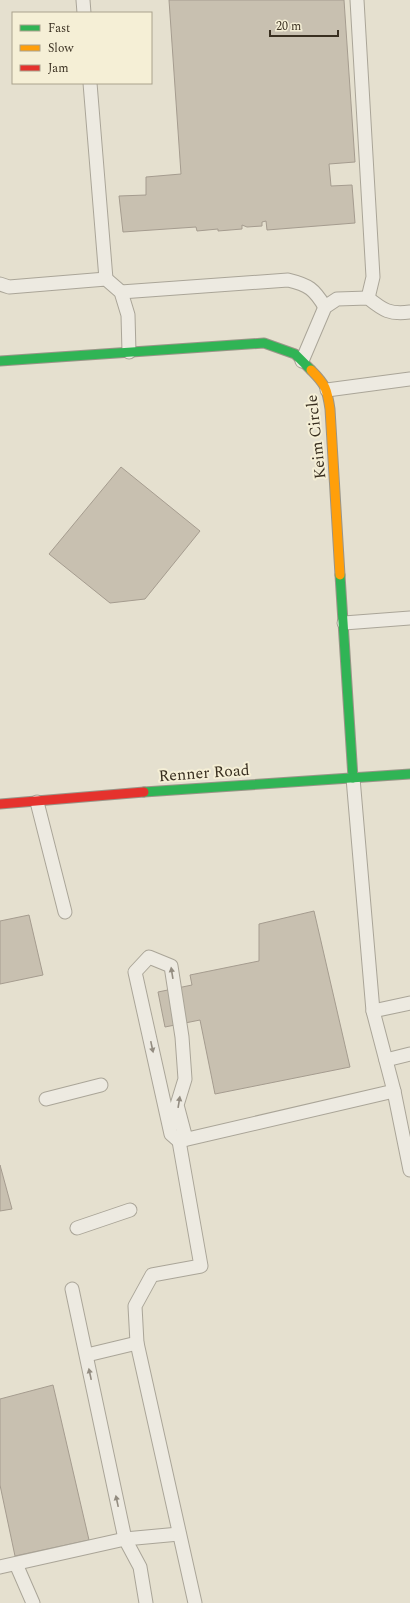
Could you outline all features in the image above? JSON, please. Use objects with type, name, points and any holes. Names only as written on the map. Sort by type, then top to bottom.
[{"type":"street","name":"Keim Circle","points":[[0,361],[264,343],[295,354],[319,378],[327,390],[330,409],[354,778]]},
{"type":"street","name":"Renner Road","points":[[0,804],[38,802],[150,791],[410,774]]},
{"type":"lane","points":[[83,0],[84,12]]},
{"type":"lane","points":[[357,0],[373,277],[368,298]]},
{"type":"lane","points":[[90,84],[106,279],[120,292],[128,315],[129,352]]},
{"type":"lane","points":[[0,284],[9,287],[106,279]]},
{"type":"lane","points":[[120,292],[288,280],[304,283],[316,293],[325,307]]},
{"type":"lane","points":[[302,361],[325,307],[338,299],[368,298],[382,310],[399,314],[410,312]]},
{"type":"lane","points":[[327,390],[410,379]]},
{"type":"lane","points":[[344,623],[410,618]]},
{"type":"lane","points":[[354,778],[373,1012],[394,1091],[405,1117],[410,1170]]},
{"type":"lane","points":[[38,802],[65,912]]},
{"type":"lane","points":[[195,1603],[137,1344],[135,1306],[152,1275],[201,1266],[183,1140],[177,1105],[185,1079],[182,1037],[171,966],[149,957],[135,972],[170,1134],[183,1140],[394,1091]]},
{"type":"lane","points":[[373,1012],[410,1003]]},
{"type":"lane","points":[[386,1060],[410,1054]]},
{"type":"lane","points":[[46,1100],[101,1086]]},
{"type":"lane","points":[[77,1228],[130,1210]]},
{"type":"lane","points":[[72,1289],[125,1539],[140,1567],[146,1603]]},
{"type":"lane","points":[[87,1355],[137,1344]]},
{"type":"lane","points":[[0,1567],[125,1539],[179,1534]]},
{"type":"lane","points":[[16,1564],[33,1603]]},
{"type":"building","points":[[169,0],[344,0],[355,162],[329,164],[331,186],[352,185],[355,223],[267,230],[266,221],[262,222],[262,226],[247,227],[242,225],[242,229],[218,231],[218,229],[197,231],[196,227],[123,232],[119,196],[146,195],[146,177],[181,174]]},
{"type":"building","points":[[121,467],[200,531],[145,599],[110,603],[49,554]]},
{"type":"building","points":[[314,911],[350,1067],[215,1094],[200,1020],[165,1027],[158,992],[192,985],[190,975],[259,961],[259,924]]},
{"type":"building","points":[[29,915],[43,975],[0,984],[0,921]]},
{"type":"building","points":[[0,1165],[12,1209],[0,1211]]},
{"type":"building","points":[[53,1385],[89,1540],[15,1556],[0,1485],[0,1399]]},
{"type":"traffic: fast","points":[[0,361],[264,343],[295,354],[311,370]]},
{"type":"traffic: fast","points":[[340,575],[353,778]]},
{"type":"traffic: fast","points":[[144,792],[410,774]]},
{"type":"traffic: slow","points":[[311,370],[325,388],[330,409],[340,575]]},
{"type":"traffic: jam","points":[[0,804],[144,792]]}]
